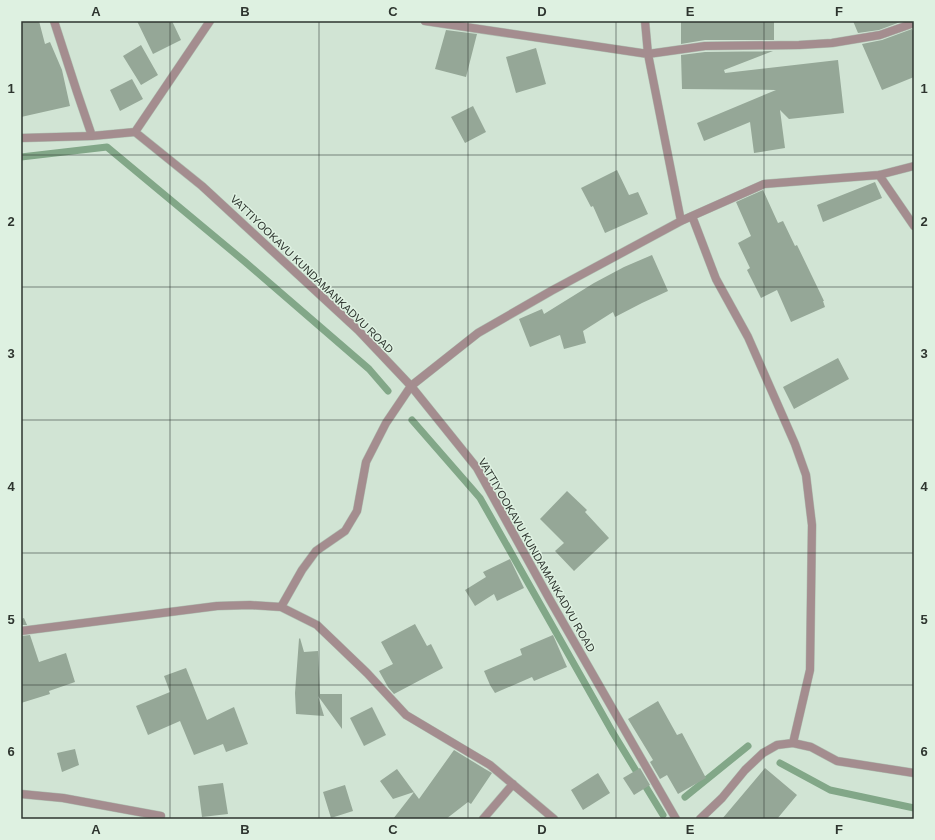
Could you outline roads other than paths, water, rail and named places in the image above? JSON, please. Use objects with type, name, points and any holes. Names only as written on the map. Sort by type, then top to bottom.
[{"type":"street","points":[[54,21],[92,136]]},
{"type":"street","points":[[21,138],[92,136],[135,132],[210,21]]},
{"type":"street","points":[[425,21],[648,54],[704,46],[799,45],[832,43],[880,35],[914,23]]},
{"type":"street","points":[[645,21],[648,54],[681,221]]},
{"type":"street","name":"VATTIYOOKAVU KUNDAMANKADVU ROAD","points":[[135,132],[202,186],[358,330],[411,386],[477,468],[676,819]]},
{"type":"street","points":[[280,607],[302,570],[316,551],[345,531],[357,511],[366,462],[386,423],[411,386],[478,333],[550,291],[681,221],[764,184],[878,176],[914,166]]},
{"type":"street","points":[[878,176],[914,226]]},
{"type":"street","points":[[692,216],[716,279],[748,337],[795,444],[806,475],[812,525],[810,670],[793,743]]},
{"type":"street","points":[[21,631],[217,606],[250,605],[280,607],[317,625],[367,673],[406,715],[490,765],[554,819]]},
{"type":"street","points":[[700,819],[722,798],[745,770],[763,753],[778,745],[793,743],[811,747],[837,761],[914,773]]},
{"type":"street","points":[[483,819],[513,784]]},
{"type":"street","points":[[21,794],[63,798],[162,816]]},
{"type":"waterway","points":[[21,157],[107,147],[244,261],[369,369],[388,391]]},
{"type":"waterway","points":[[412,420],[480,498],[613,733],[663,815]]},
{"type":"waterway","points":[[685,797],[748,746]]},
{"type":"waterway","points":[[780,763],[830,790],[914,808]]}]
